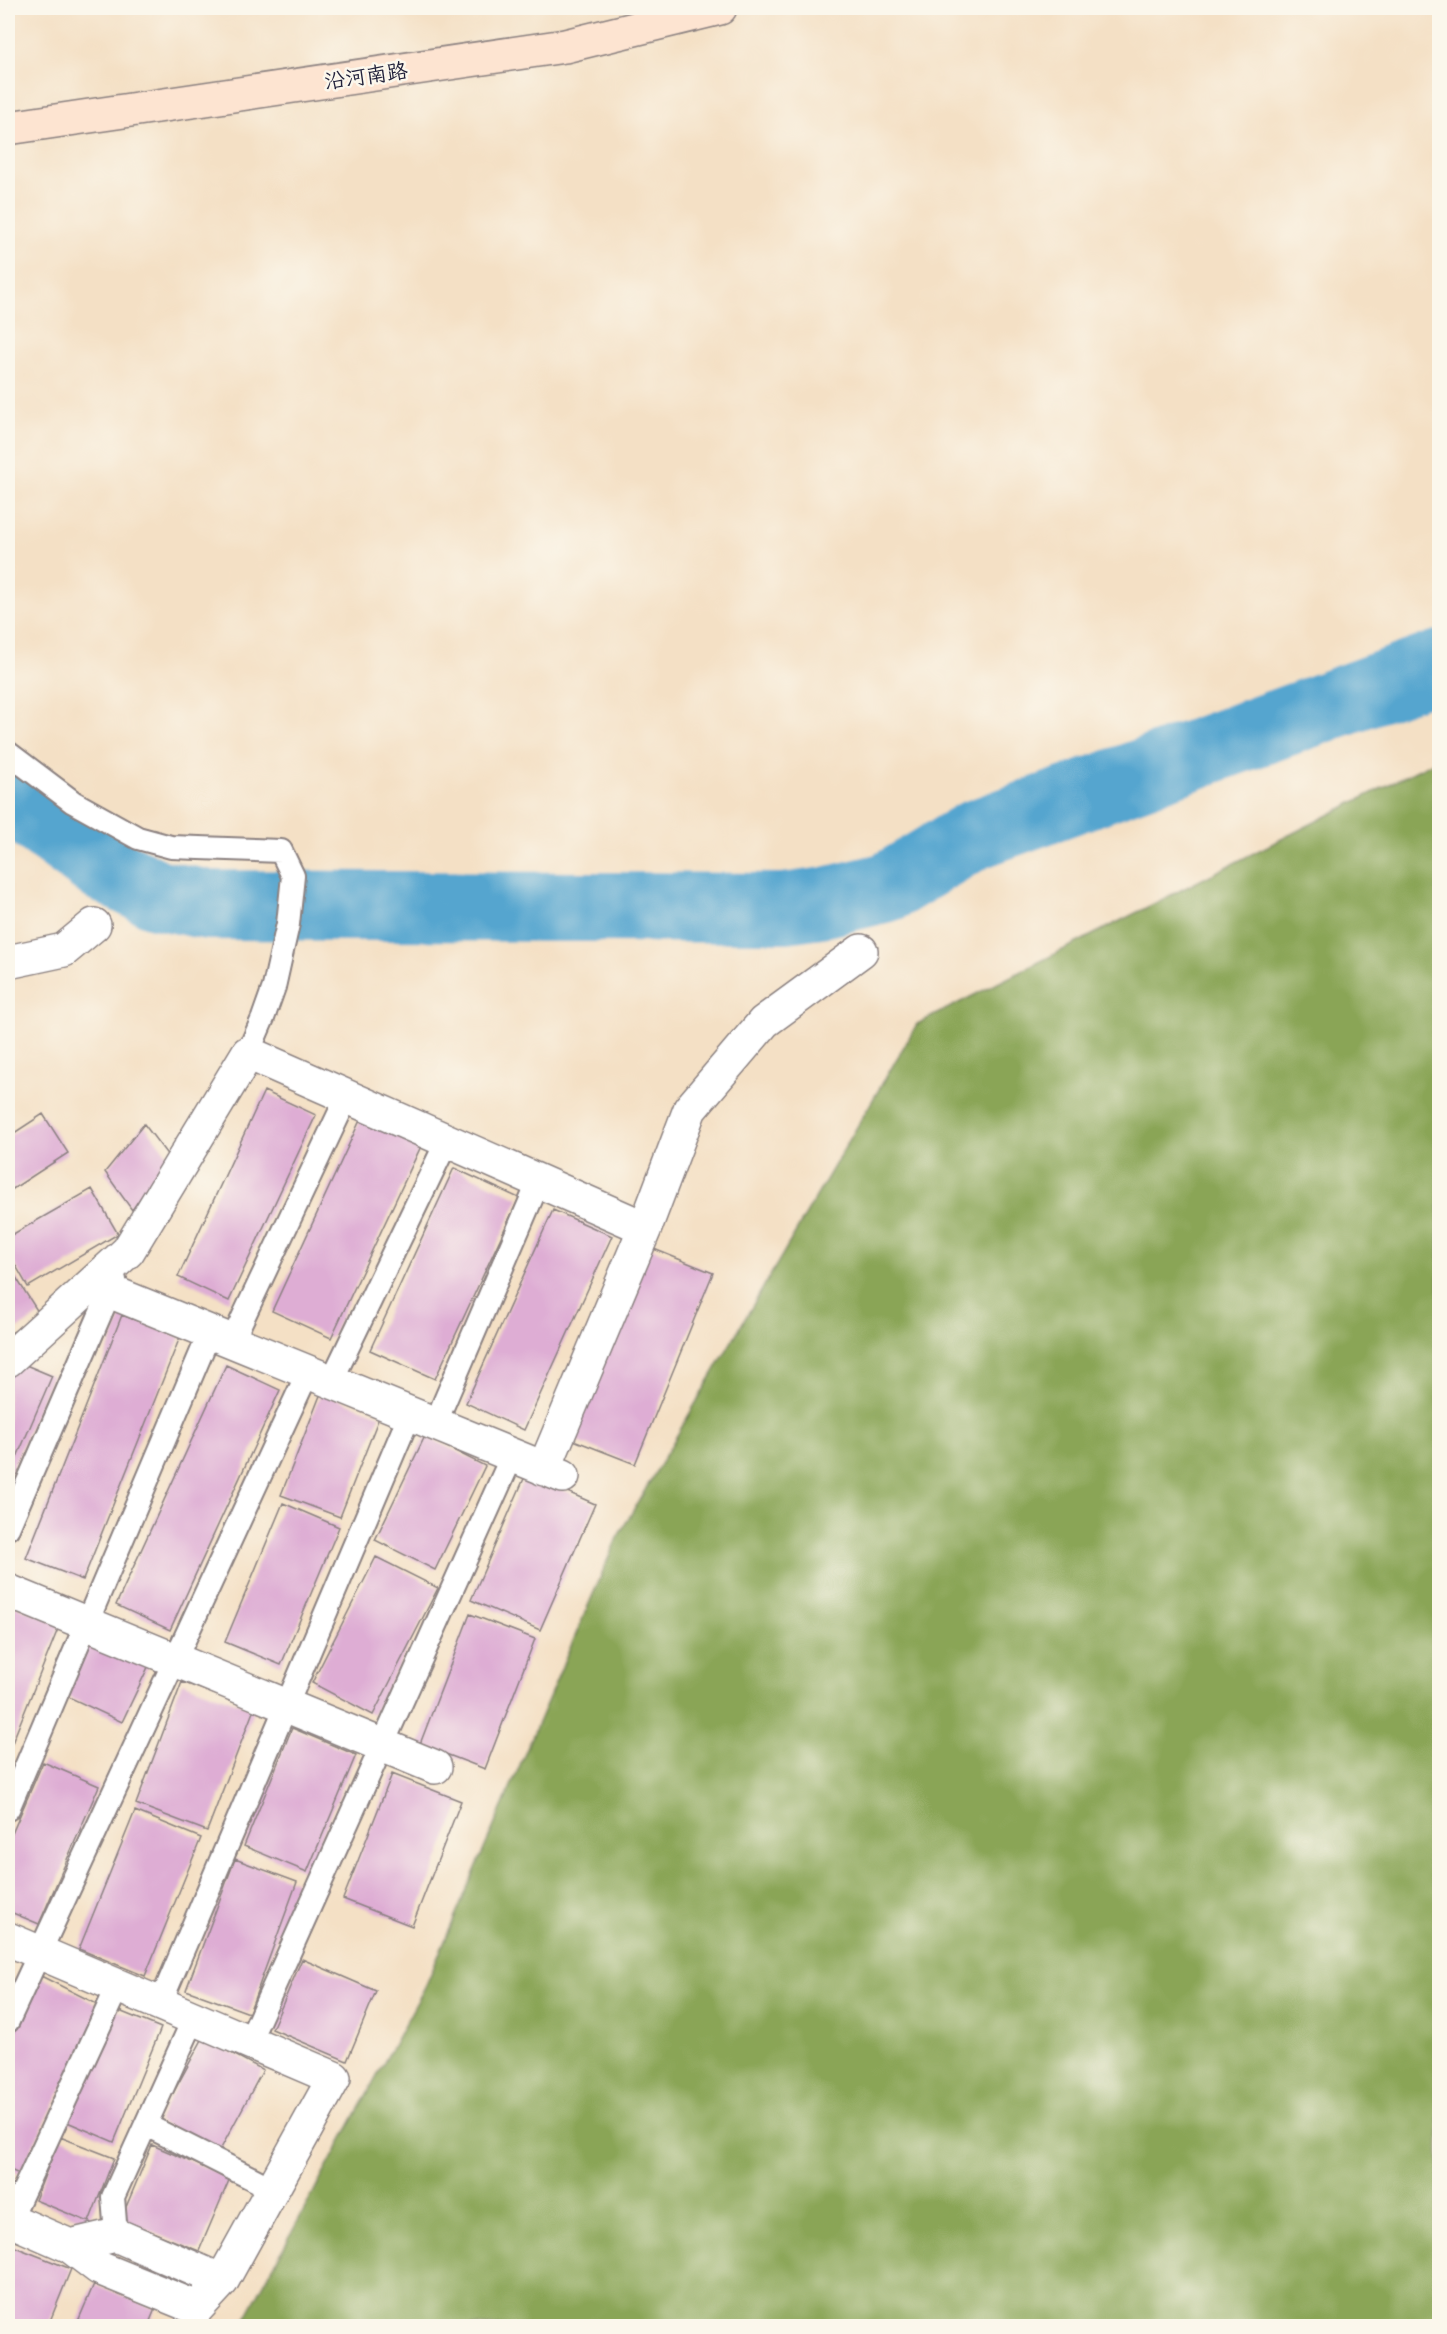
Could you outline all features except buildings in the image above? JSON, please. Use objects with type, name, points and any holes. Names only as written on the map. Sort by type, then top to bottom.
[{"type":"main road","name":"沿河南路","points":[[8,128],[565,46],[720,8]]},
{"type":"street","points":[[8,962],[64,950],[94,925]]},
{"type":"street","points":[[101,1288],[554,1473],[690,1109],[764,1022],[861,951]]},
{"type":"street","points":[[8,1360],[101,1288],[128,1251],[248,1053],[645,1228]]},
{"type":"street","points":[[8,1591],[435,1767]]},
{"type":"street","points":[[8,1939],[334,2078],[222,2281],[196,2308],[99,2268],[70,2246],[8,2221]]},
{"type":"street","points":[[70,2246],[116,2235],[222,2281]]},
{"type":"lane","points":[[8,753],[73,802],[138,838],[171,847],[281,851],[293,876],[288,924],[274,987],[248,1053]]},
{"type":"lane","points":[[8,1809],[86,1623],[221,1337],[347,1097]]},
{"type":"lane","points":[[8,2021],[176,1659],[319,1377],[447,1141]]},
{"type":"lane","points":[[160,2004],[287,1706],[539,1181]]},
{"type":"lane","points":[[8,1528],[101,1288]]},
{"type":"lane","points":[[249,2042],[512,1456]]},
{"type":"lane","points":[[8,2221],[118,1986]]},
{"type":"lane","points":[[116,2235],[113,2197],[194,2018]]},
{"type":"lane","points":[[146,2126],[273,2189]]},
{"type":"green space","points":[[1439,759],[1439,2326],[241,2326],[426,1985],[617,1538],[917,1024]]},
{"type":"waterway","points":[[8,797],[104,868],[156,894],[209,905],[785,908],[826,902],[888,887],[974,835],[1440,665]]}]
